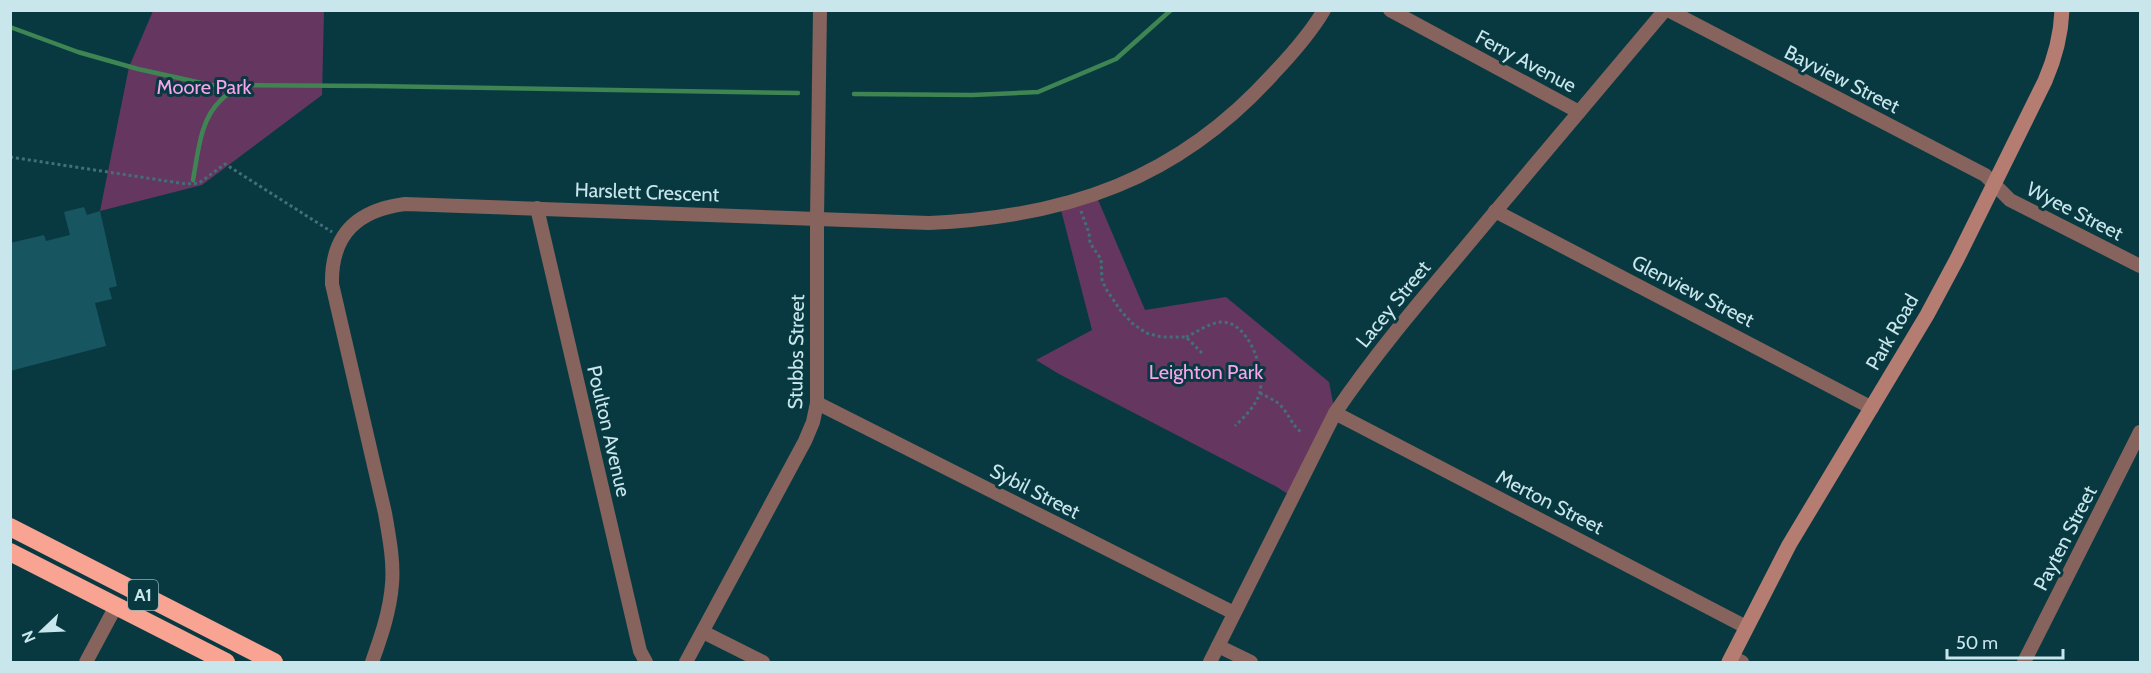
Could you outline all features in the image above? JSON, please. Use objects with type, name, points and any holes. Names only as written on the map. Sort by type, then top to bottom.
[{"type":"highway","name":"A1","points":[[10,527],[274,663]]},
{"type":"highway","name":"A1","points":[[10,552],[226,663]]},
{"type":"main road","name":"Park Road","points":[[1734,661],[1746,627],[1789,545],[1932,306],[1995,185],[2055,57],[2061,30],[2062,10]]},
{"type":"street","name":"Stubbs Street","points":[[686,663],[805,441],[818,403],[817,218],[820,10]]},
{"type":"street","name":"Harslett Crescent","points":[[372,663],[388,613],[392,583],[391,550],[385,513],[332,284],[332,266],[342,239],[353,224],[367,214],[385,206],[405,204],[929,223],[970,221],[1036,211],[1096,195],[1131,180],[1211,132],[1243,107],[1269,79],[1295,50],[1324,10]]},
{"type":"street","name":"Ferry Avenue","points":[[1390,10],[1580,112]]},
{"type":"street","name":"Lacey Street","points":[[1210,663],[1335,413],[1374,358],[1495,211],[1667,10]]},
{"type":"street","name":"Bayview Street","points":[[1667,10],[1981,173],[1995,185]]},
{"type":"street","name":"Wyee Street","points":[[1995,185],[2010,200],[2140,266]]},
{"type":"street","name":"Poulton Avenue","points":[[537,208],[640,651],[646,663]]},
{"type":"street","name":"Glenview Street","points":[[1495,211],[1872,408]]},
{"type":"street","name":"Sybil Street","points":[[818,403],[1234,613]]},
{"type":"street","name":"Merton Street","points":[[1335,413],[1746,627]]},
{"type":"street","name":"Payten Street","points":[[2024,663],[2140,432]]},
{"type":"street","points":[[86,663],[116,606]]},
{"type":"street","points":[[703,632],[763,663]]},
{"type":"street","points":[[1218,646],[1251,663]]},
{"type":"path","points":[[10,157],[186,184],[199,183],[225,164],[342,239]]},
{"type":"path","points":[[1077,201],[1089,233],[1090,243],[1101,259],[1102,280],[1121,311],[1132,323],[1146,333],[1162,337],[1186,337],[1222,322],[1231,324],[1241,331],[1250,343],[1260,372],[1260,393],[1247,415],[1235,426]]},
{"type":"path","points":[[1186,337],[1202,353]]},
{"type":"path","points":[[1260,393],[1273,399],[1282,407],[1294,426],[1301,432]]},
{"type":"green space","name":"Moore Park","points":[[153,11],[324,11],[322,95],[202,185],[100,211],[129,67]]},
{"type":"green space","name":"Leighton Park","points":[[1096,195],[1145,310],[1226,297],[1329,382],[1335,413],[1294,498],[1036,360],[1092,330],[1060,206]]},
{"type":"building","points":[[84,207],[87,215],[100,211],[117,286],[109,288],[112,299],[95,303],[106,346],[10,371],[10,243],[44,235],[46,241],[70,235],[64,212]]},
{"type":"waterway","points":[[854,94],[972,95],[1038,92],[1116,59],[1171,10]]},
{"type":"waterway","points":[[10,27],[78,52],[138,69],[211,85],[798,93]]},
{"type":"waterway","points":[[193,180],[201,137],[208,117],[223,98],[241,87]]}]
